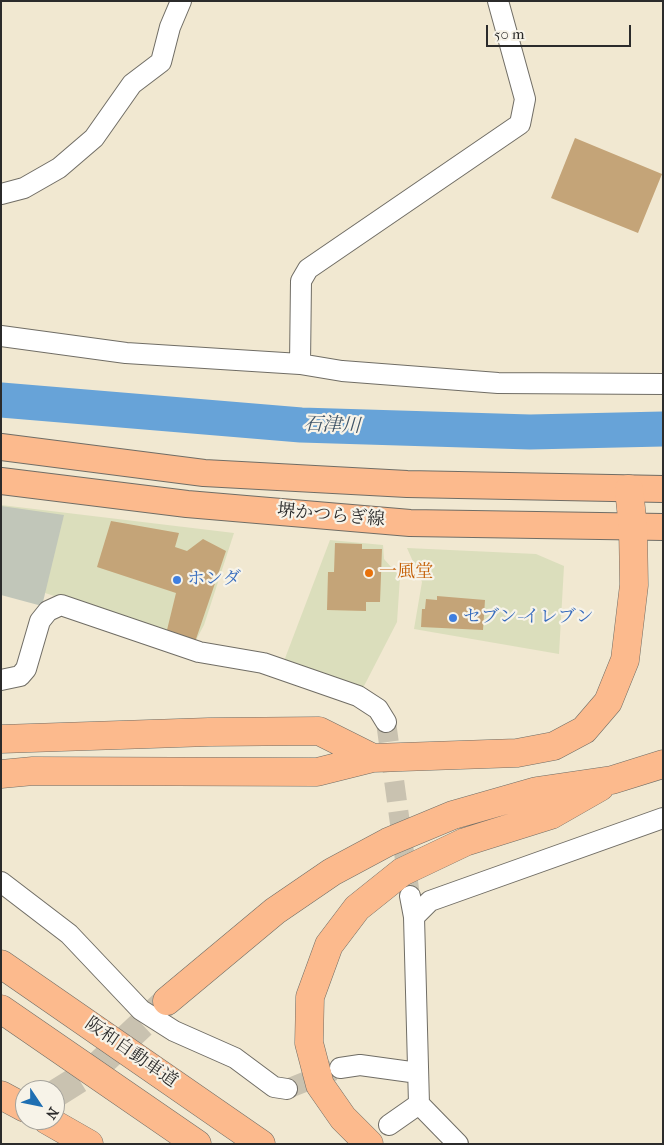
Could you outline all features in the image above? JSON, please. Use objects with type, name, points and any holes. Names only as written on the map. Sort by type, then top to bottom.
[{"type":"highway","points":[[1,774],[33,771],[317,772],[373,758],[517,753],[554,746],[584,730],[608,702],[625,660],[634,585],[634,528],[629,489]]},
{"type":"highway","points":[[1,739],[209,732],[319,731],[373,758]]},
{"type":"highway","points":[[167,1001],[275,911],[332,872],[388,842],[454,815],[537,791],[612,780],[663,764]]},
{"type":"highway","points":[[369,1144],[343,1118],[320,1085],[309,1043],[310,997],[329,945],[358,908],[402,872],[465,842],[551,816],[612,780]]},
{"type":"highway","name":"阪和自動車道","points":[[1,964],[261,1144]]},
{"type":"highway","name":"阪和自動車道","points":[[1,1009],[197,1144]]},
{"type":"highway","points":[[1,1095],[15,1103]]},
{"type":"highway","points":[[64,1130],[89,1144]]},
{"type":"main road","name":"堺かつらぎ線","points":[[1,447],[204,473],[407,484],[663,489]]},
{"type":"main road","name":"堺かつらぎ線","points":[[1,481],[187,504],[410,523],[663,527]]},
{"type":"street","points":[[1,194],[24,188],[59,168],[94,138],[132,84],[161,62],[170,27],[181,1]]},
{"type":"street","points":[[300,364],[301,281],[308,269],[520,124],[525,99],[498,1]]},
{"type":"street","points":[[1,336],[126,353],[300,364],[342,371],[498,383],[663,384]]},
{"type":"street","points":[[1,680],[20,676],[26,668],[40,621],[48,611],[61,605],[199,652],[263,663],[358,696],[378,709],[386,722]]},
{"type":"street","points":[[414,917],[430,901],[663,818]]},
{"type":"street","points":[[1,882],[69,934],[141,1010],[174,1031],[235,1058],[274,1087],[287,1089]]},
{"type":"street","points":[[410,896],[414,917],[418,1104],[458,1144]]},
{"type":"street","points":[[340,1068],[360,1065],[418,1073]]},
{"type":"street","points":[[389,1125],[418,1104]]},
{"type":"shaded area","points":[[1,505],[234,533],[204,625],[195,642],[45,593],[1,595]]},
{"type":"shaded area","points":[[1,506],[64,515],[42,606],[1,595]]},
{"type":"shaded area","points":[[330,540],[383,545],[384,559],[400,577],[397,622],[364,686],[356,689],[284,661]]},
{"type":"shaded area","points":[[407,548],[536,554],[564,566],[559,654],[414,629],[422,582]]},
{"type":"building","points":[[575,138],[662,174],[638,233],[551,198]]},
{"type":"building","name":"ホンダ","points":[[111,521],[179,533],[175,547],[187,551],[203,539],[226,551],[195,642],[167,630],[176,593],[97,567]]},
{"type":"building","points":[[335,543],[362,544],[362,549],[382,549],[380,602],[366,602],[366,611],[327,610],[328,572],[334,572]]},
{"type":"building","name":"セブン-イレブン","points":[[437,596],[485,600],[483,630],[421,627],[422,609],[425,609],[426,599],[437,600]]},
{"type":"waterway","name":"石津川","points":[[1,400],[301,425],[530,432],[663,429]]},
{"type":"tunnel","points":[[386,722],[410,896]]},
{"type":"tunnel","points":[[65,1088],[92,1071],[167,1001]]},
{"type":"tunnel","points":[[287,1089],[340,1068]]},
{"type":"place","name":"一風堂","points":[[369,573]]},
{"type":"place","name":"ホンダ","points":[[177,580]]},
{"type":"place","name":"セブン-イレブン","points":[[453,618]]}]
